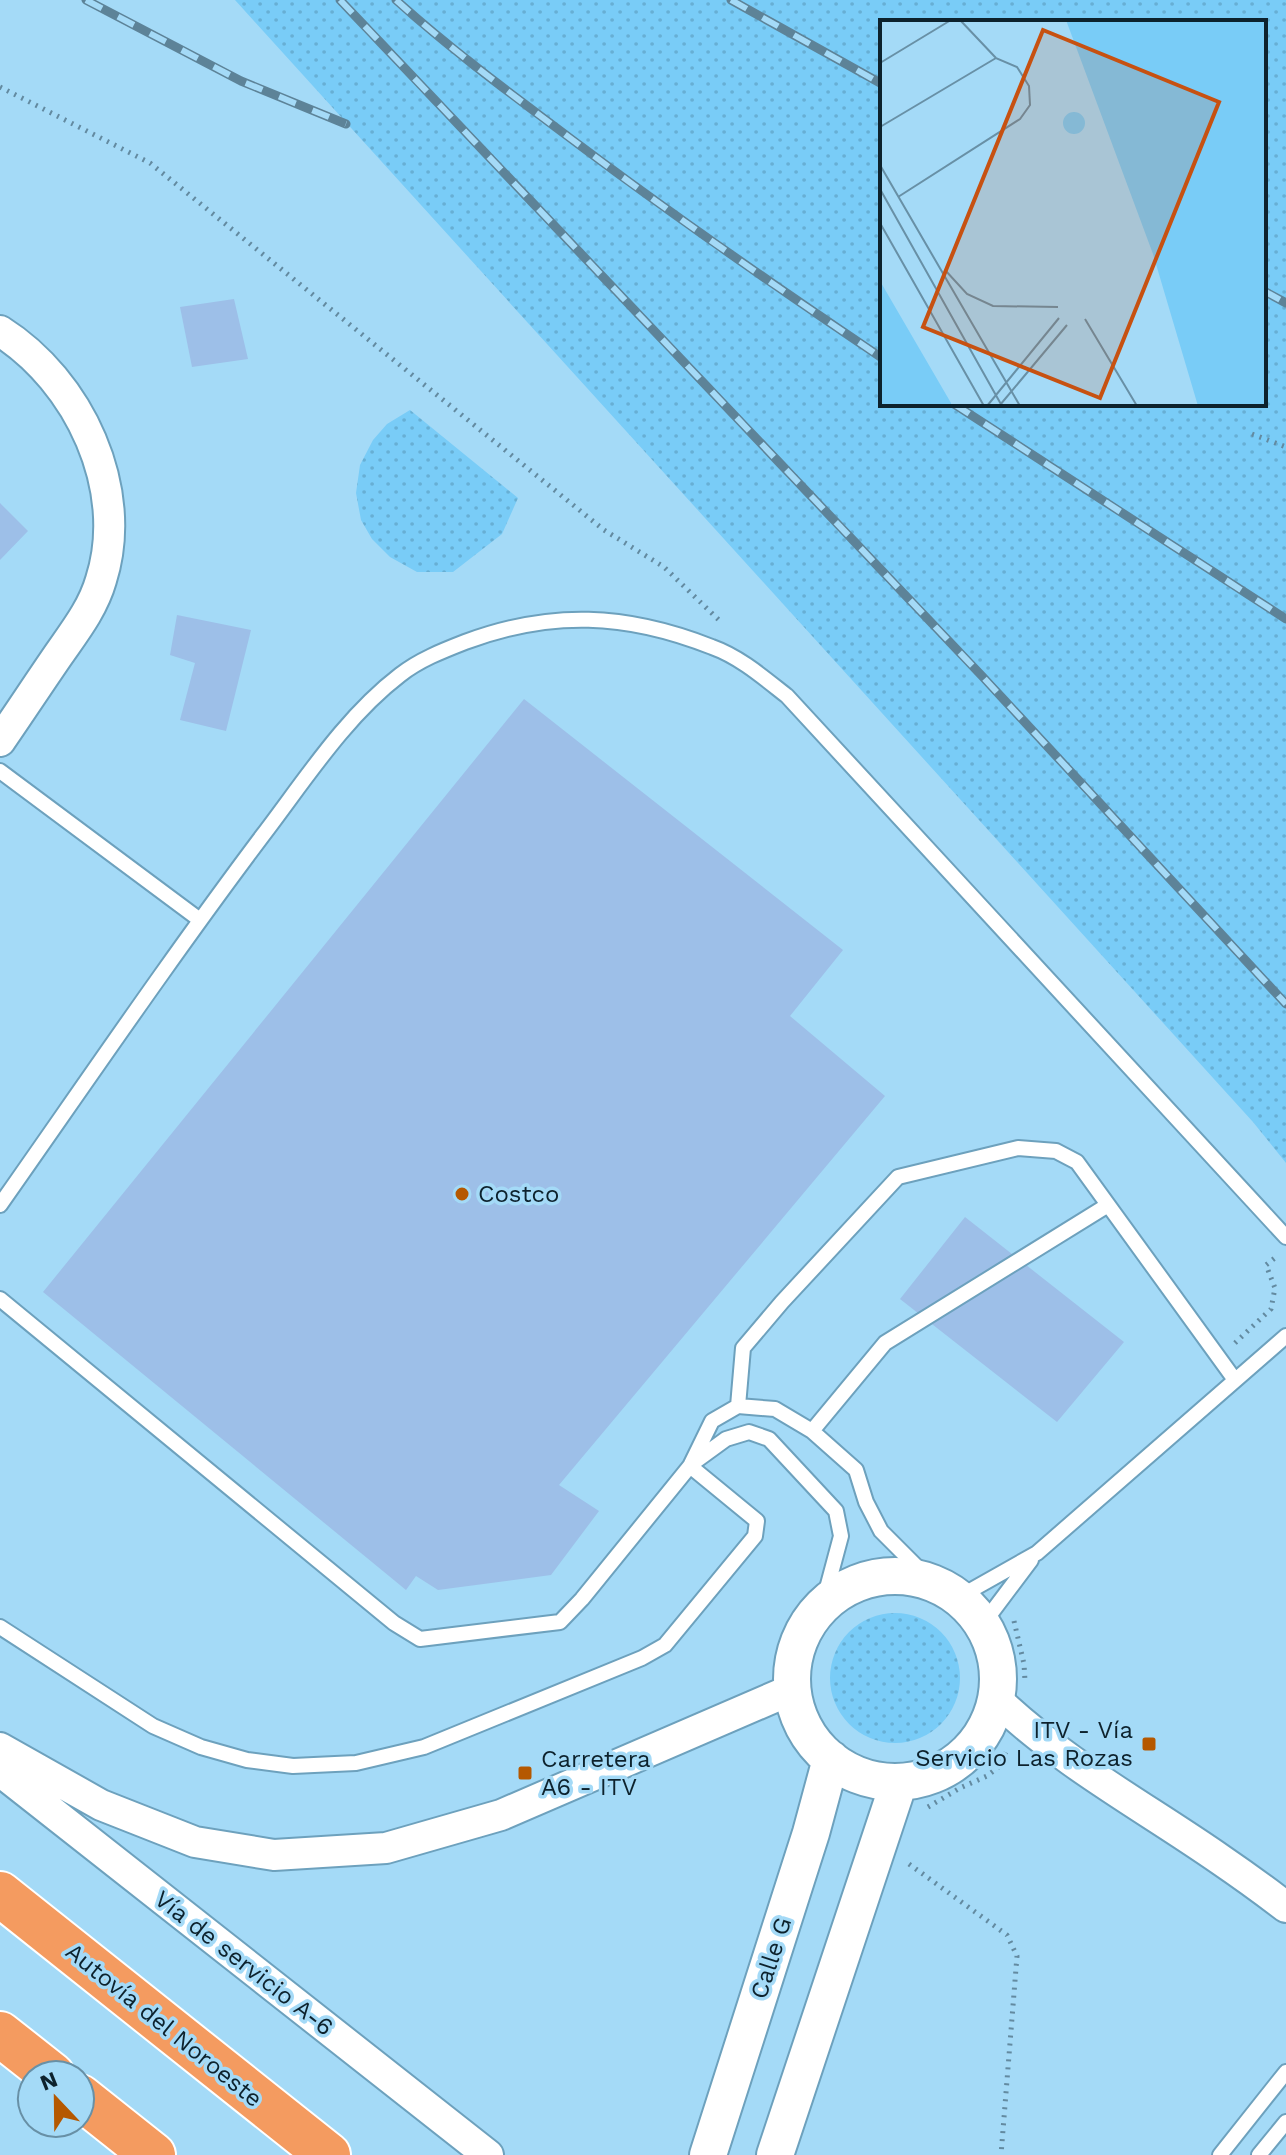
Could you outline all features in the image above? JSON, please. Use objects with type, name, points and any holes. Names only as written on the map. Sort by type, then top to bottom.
[{"type":"highway","name":"Autovía del Noroeste","points":[[0,1894],[328,2155]]},
{"type":"highway","points":[[0,2034],[32,2059]]},
{"type":"highway","points":[[96,2110],[153,2155]]},
{"type":"street","points":[[0,331],[21,344],[56,383],[83,423],[99,457],[108,500],[110,537],[101,581],[87,613],[0,741]]},
{"type":"street","points":[[1010,1693],[972,1748],[951,1766],[926,1777],[899,1782],[863,1776],[831,1759],[812,1739],[799,1716],[793,1689],[794,1659],[804,1631],[822,1607],[845,1588],[874,1578],[904,1576],[946,1590],[998,1619],[994,1647],[998,1673],[1010,1693],[1018,1720],[1086,1773],[1221,1860],[1286,1907]]},
{"type":"street","points":[[0,1748],[101,1805],[195,1842],[274,1855],[386,1848],[501,1815],[793,1689]]},
{"type":"street","name":"Calle G","points":[[708,2155],[811,1833],[831,1759]]},
{"type":"street","name":"Vía de servicio A-6","points":[[0,1771],[488,2155]]},
{"type":"street","points":[[775,2155],[899,1782]]},
{"type":"lane","points":[[0,1205],[200,920],[366,704],[402,673],[438,653],[491,633],[538,623],[588,618],[633,623],[714,647],[751,668],[787,696],[1286,1237]]},
{"type":"lane","points":[[0,771],[200,920]]},
{"type":"lane","points":[[738,1406],[743,1348],[898,1177],[1018,1148],[1056,1151],[1077,1162],[1235,1380]]},
{"type":"lane","points":[[812,1431],[885,1343],[1108,1205]]},
{"type":"lane","points":[[0,1299],[394,1623],[420,1639],[560,1622],[690,1466],[712,1421],[738,1406],[775,1409],[812,1431],[856,1470],[866,1502],[881,1531],[946,1590],[1037,1553]]},
{"type":"lane","points":[[998,1619],[1037,1553],[1286,1336]]},
{"type":"lane","points":[[690,1466],[726,1439],[749,1432],[769,1439],[836,1511],[841,1536],[822,1607]]},
{"type":"lane","points":[[0,1627],[153,1726],[201,1747],[247,1760],[293,1766],[356,1763],[424,1747],[642,1658],[665,1645],[755,1536],[757,1521],[690,1466]]},
{"type":"lane","points":[[1220,2155],[1286,2072]]},
{"type":"lane","points":[[1259,2155],[1286,2122]]},
{"type":"path","points":[[0,87],[150,163],[604,530],[664,567],[733,633],[751,668]]},
{"type":"path","points":[[1252,434],[1286,447]]},
{"type":"path","points":[[1240,1339],[1271,1309],[1275,1288],[1266,1265]]},
{"type":"path","points":[[998,1619],[1024,1664],[1026,1676],[1010,1693]]},
{"type":"path","points":[[927,1808],[987,1776],[1000,1766],[1008,1748]]},
{"type":"path","points":[[898,1856],[1007,1935],[1017,1956],[1001,2155]]},
{"type":"shaded area","points":[[235,0],[1286,0],[1286,1163],[1253,1122]]},
{"type":"shaded area","points":[[410,410],[518,498],[502,534],[453,572],[417,572],[390,557],[372,539],[361,520],[356,493],[360,465],[373,440],[387,424]]},
{"type":"shaded area","points":[[895,1613],[920,1618],[941,1632],[955,1653],[960,1678],[955,1703],[941,1724],[920,1738],[895,1743],[870,1738],[849,1724],[835,1703],[830,1678],[835,1653],[849,1632],[870,1618]]},
{"type":"building","points":[[234,299],[248,359],[192,367],[180,307]]},
{"type":"building","points":[[0,503],[28,531],[0,560]]},
{"type":"building","points":[[177,615],[251,630],[226,731],[180,720],[195,663],[170,655]]},
{"type":"building","name":"Costco","points":[[524,699],[843,950],[790,1016],[885,1096],[559,1485],[599,1511],[551,1575],[438,1590],[416,1576],[406,1590],[43,1292]]},
{"type":"building","points":[[965,1217],[1124,1342],[1057,1422],[900,1299]]},
{"type":"railway","points":[[86,0],[241,81],[346,124]]},
{"type":"railway","points":[[340,0],[982,676],[1286,1004]]},
{"type":"railway","points":[[396,0],[435,34],[598,159],[880,357]]},
{"type":"railway","points":[[731,0],[880,83]]},
{"type":"railway","points":[[1266,292],[1286,303]]},
{"type":"railway","points":[[957,406],[1286,619]]},
{"type":"place","name":"Costco","points":[[462,1194]]},
{"type":"place","name":"ITV - Vía Servicio Las Rozas","points":[[1149,1744]]},
{"type":"place","name":"Carretera A6 - ITV","points":[[525,1773]]}]
